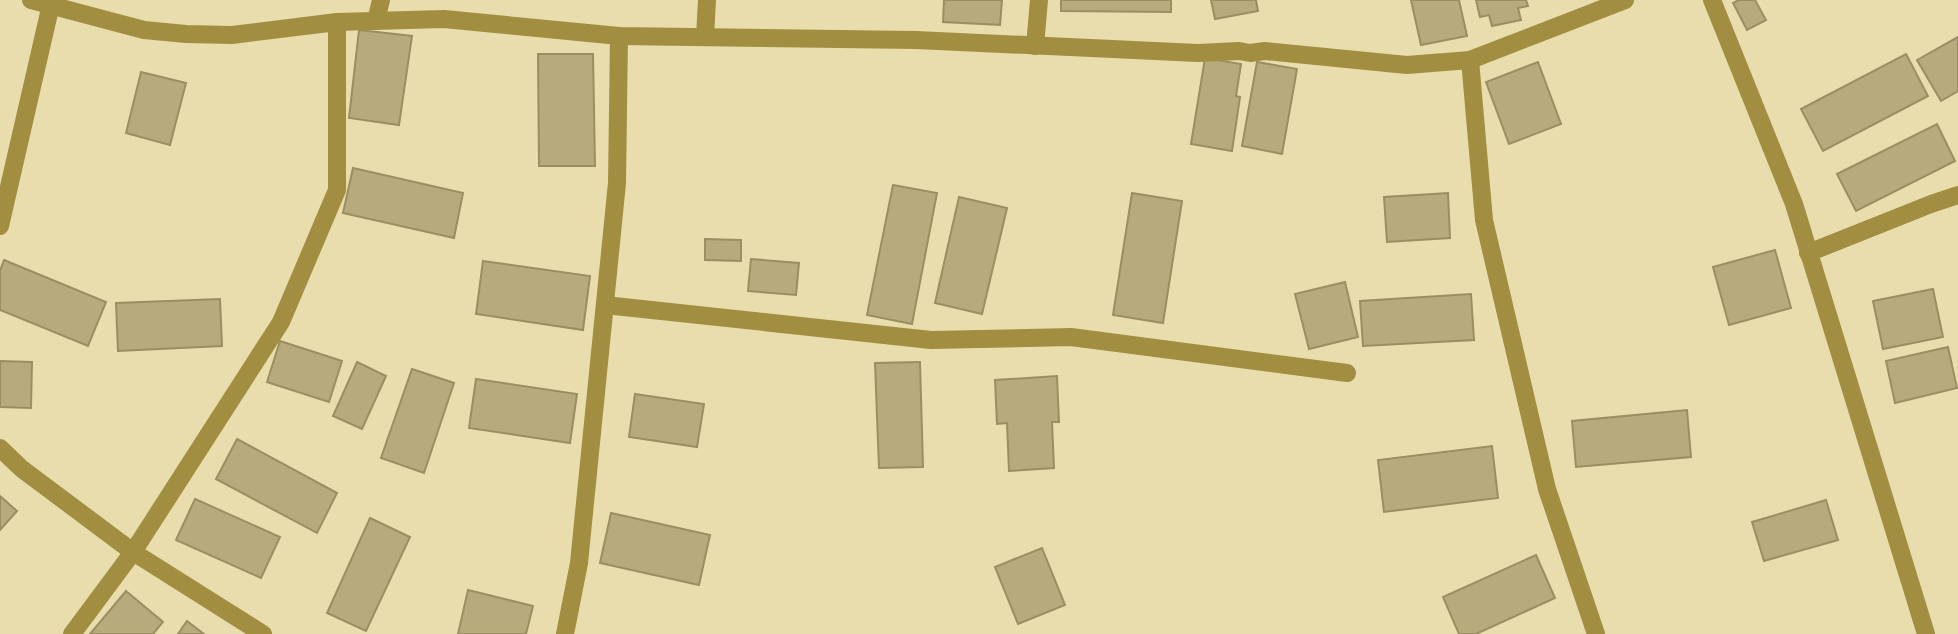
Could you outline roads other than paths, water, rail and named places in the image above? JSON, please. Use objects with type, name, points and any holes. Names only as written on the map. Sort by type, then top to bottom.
[{"type":"street","points":[[31,0],[51,3],[144,30],[186,34],[232,35],[337,22],[444,19],[619,36],[916,40],[1198,53],[1265,51],[1407,65],[1469,60],[1625,0]]},
{"type":"street","points":[[376,21],[381,0]]},
{"type":"street","points":[[705,37],[707,0]]},
{"type":"street","points":[[1035,46],[1039,0]]},
{"type":"street","points":[[1712,0],[1794,204],[1926,634]]},
{"type":"street","points":[[0,226],[51,3]]},
{"type":"street","points":[[72,634],[133,552],[281,322],[337,190],[337,22]]},
{"type":"street","points":[[565,634],[579,563],[617,183],[619,36]]},
{"type":"street","points":[[1469,60],[1484,220],[1547,489],[1592,633]]},
{"type":"street","points":[[1808,253],[1958,195]]},
{"type":"street","points":[[605,304],[931,340],[1071,337],[1347,373]]},
{"type":"street","points":[[0,448],[22,469],[133,552],[263,634]]}]
